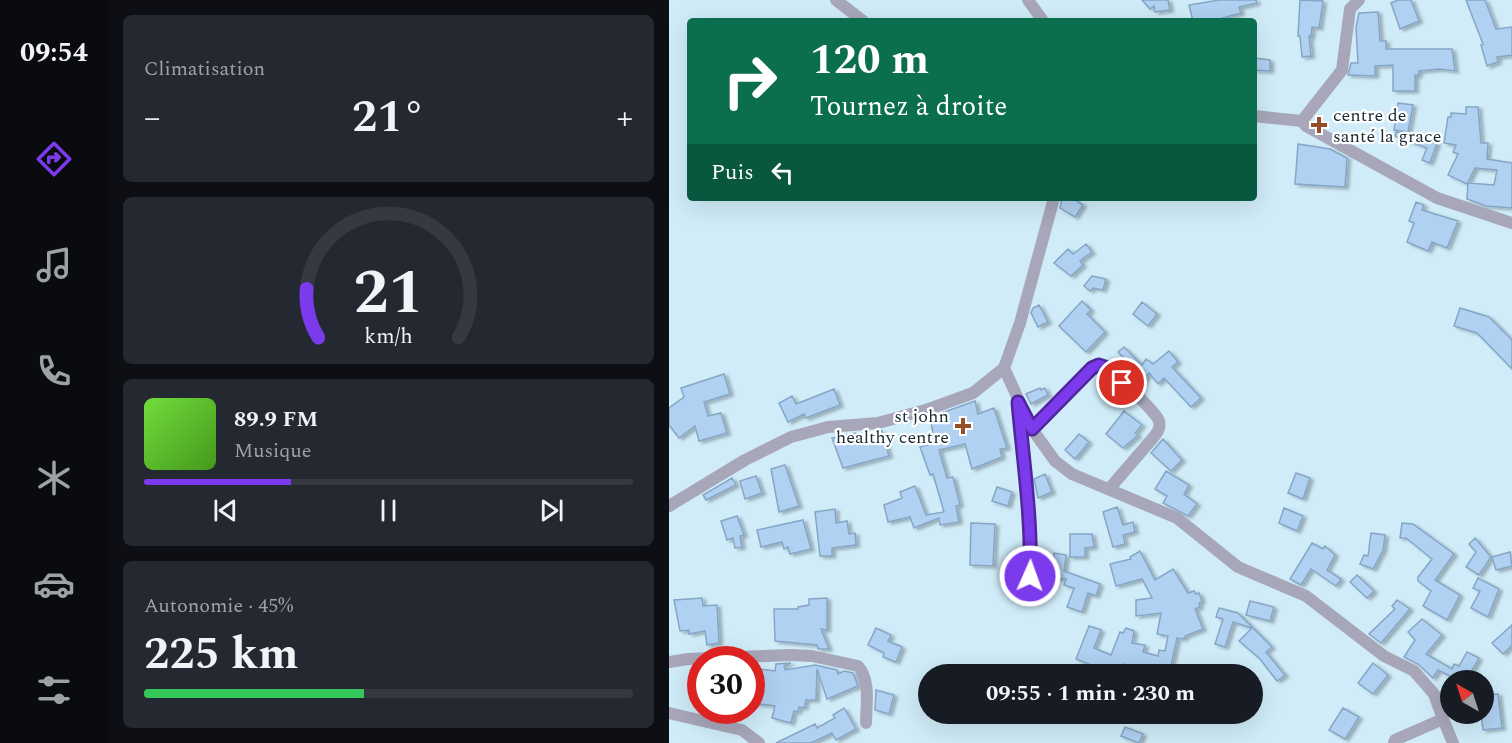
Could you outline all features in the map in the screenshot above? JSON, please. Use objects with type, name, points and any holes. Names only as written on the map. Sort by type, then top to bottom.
[{"type":"street","points":[[836,0],[859,18]]},
{"type":"street","points":[[1028,0],[1041,18]]},
{"type":"street","points":[[1302,121],[1342,70],[1350,9],[1359,0]]},
{"type":"street","points":[[1257,116],[1302,121],[1306,126],[1365,161],[1437,198],[1512,223]]},
{"type":"street","points":[[669,505],[745,460],[791,437],[828,427],[878,423],[929,409],[973,393],[1004,369],[1020,323],[1053,201]]},
{"type":"street","points":[[1032,429],[1092,368],[1099,365],[1108,368],[1151,410],[1159,421],[1159,430],[1109,489]]},
{"type":"street","points":[[1004,369],[1032,429],[1055,461],[1072,474],[1177,518],[1238,567],[1306,596],[1384,656],[1414,671],[1434,694],[1440,711]]},
{"type":"street","points":[[1018,402],[1031,523],[1030,576]]},
{"type":"street","points":[[669,662],[688,658],[791,655],[812,656],[858,666],[863,671],[866,683],[866,723]]},
{"type":"street","points":[[669,713],[742,730],[759,743]]},
{"type":"street","points":[[1394,743],[1395,740],[1440,720]]},
{"type":"street","points":[[1445,724],[1453,743]]},
{"type":"building","points":[[1142,0],[1168,0],[1170,10],[1155,12],[1154,6],[1150,9]]},
{"type":"building","points":[[1219,0],[1256,0],[1257,3],[1239,7],[1241,13],[1223,18],[1192,18],[1189,5]]},
{"type":"building","points":[[1300,0],[1323,1],[1319,28],[1312,27],[1311,37],[1309,36],[1311,56],[1302,57],[1300,36],[1298,36]]},
{"type":"building","points":[[1398,0],[1411,0],[1419,21],[1400,29],[1391,3]]},
{"type":"building","points":[[1466,0],[1485,0],[1496,29],[1512,27],[1512,55],[1497,57],[1498,62],[1487,66],[1481,45],[1483,44]]},
{"type":"building","points":[[1378,12],[1380,41],[1386,41],[1386,49],[1452,49],[1455,71],[1439,69],[1419,71],[1418,76],[1415,75],[1415,91],[1393,91],[1393,65],[1375,66],[1375,76],[1348,75],[1351,63],[1358,63],[1356,27],[1359,13]]},
{"type":"building","points":[[1257,58],[1270,60],[1270,71],[1257,70]]},
{"type":"building","points":[[1398,103],[1413,105],[1408,132],[1394,130]]},
{"type":"building","points":[[1466,107],[1478,107],[1481,143],[1488,143],[1487,159],[1512,163],[1512,208],[1486,206],[1467,199],[1468,183],[1494,185],[1497,170],[1475,168],[1467,184],[1448,175],[1458,154],[1453,152],[1456,145],[1444,143],[1448,117],[1451,117],[1451,113],[1466,114]]},
{"type":"building","points":[[1396,132],[1437,143],[1430,163],[1422,160],[1427,148],[1395,136]]},
{"type":"building","points":[[1298,144],[1330,149],[1347,158],[1345,187],[1295,184]]},
{"type":"building","points":[[1061,201],[1077,201],[1083,205],[1075,217],[1060,208]]},
{"type":"building","points":[[1416,202],[1424,205],[1422,210],[1458,221],[1447,248],[1432,242],[1428,251],[1407,242],[1414,223],[1409,221]]},
{"type":"building","points":[[1086,244],[1092,252],[1080,261],[1083,265],[1071,276],[1054,263],[1068,249],[1073,254]]},
{"type":"building","points":[[1092,276],[1106,279],[1103,290],[1093,288],[1090,291],[1084,286]]},
{"type":"building","points":[[1082,301],[1091,310],[1087,314],[1105,332],[1086,352],[1059,326]]},
{"type":"building","points":[[1142,302],[1157,314],[1148,326],[1133,314]]},
{"type":"building","points":[[1039,305],[1048,322],[1038,327],[1031,313],[1033,308]]},
{"type":"building","points":[[1460,308],[1489,317],[1512,340],[1512,369],[1477,333],[1454,326]]},
{"type":"building","points":[[1124,347],[1142,365],[1146,359],[1153,364],[1169,351],[1178,362],[1172,367],[1201,398],[1191,407],[1164,378],[1158,384],[1149,373],[1139,386],[1131,378],[1136,371],[1118,352]]},
{"type":"building","points":[[724,374],[730,394],[704,402],[708,416],[721,413],[727,433],[699,441],[695,426],[679,438],[669,425],[669,408],[684,397],[681,388]]},
{"type":"building","points":[[1040,388],[1041,390],[1045,388],[1048,395],[1031,404],[1026,394]]},
{"type":"building","points":[[834,389],[840,405],[806,418],[804,414],[788,422],[779,403],[792,396],[796,404]]},
{"type":"building","points":[[975,401],[978,414],[994,408],[1007,448],[1000,449],[1002,457],[972,469],[965,444],[939,450],[947,478],[953,477],[960,505],[956,506],[959,522],[940,525],[939,518],[914,528],[910,517],[888,522],[884,505],[902,498],[900,492],[915,486],[926,515],[944,512],[933,474],[930,475],[920,447],[935,443],[930,417]]},
{"type":"building","points":[[1124,411],[1142,425],[1135,433],[1138,435],[1123,448],[1106,434]]},
{"type":"building","points":[[882,431],[889,456],[843,468],[832,438],[855,433],[857,438]]},
{"type":"building","points":[[1079,434],[1089,442],[1075,459],[1065,450]]},
{"type":"building","points":[[1163,439],[1182,460],[1171,471],[1151,453]]},
{"type":"building","points":[[785,465],[799,506],[779,512],[771,469]]},
{"type":"building","points":[[1166,471],[1189,485],[1184,494],[1197,504],[1188,516],[1163,503],[1167,496],[1155,489]]},
{"type":"building","points":[[1296,473],[1310,478],[1303,499],[1288,493]]},
{"type":"building","points":[[1045,474],[1052,492],[1038,498],[1034,479]]},
{"type":"building","points":[[756,476],[762,493],[745,499],[740,481]]},
{"type":"building","points":[[732,478],[736,485],[706,500],[703,495]]},
{"type":"building","points":[[997,487],[1012,492],[1008,506],[992,501]]},
{"type":"building","points":[[1117,507],[1123,525],[1133,522],[1135,532],[1123,535],[1125,544],[1113,547],[1103,512]]},
{"type":"building","points":[[1284,508],[1303,516],[1297,531],[1279,523]]},
{"type":"building","points":[[835,509],[836,523],[847,521],[849,534],[855,533],[856,545],[832,548],[832,556],[820,556],[815,512]]},
{"type":"building","points":[[737,516],[744,535],[740,536],[742,547],[735,548],[733,538],[727,540],[721,521]]},
{"type":"building","points":[[803,520],[811,549],[790,554],[788,547],[784,549],[782,542],[761,547],[757,530]]},
{"type":"building","points":[[971,523],[995,524],[993,566],[970,565]]},
{"type":"building","points":[[1402,523],[1413,524],[1454,554],[1435,580],[1460,595],[1447,620],[1423,606],[1431,591],[1418,581],[1418,577],[1432,559],[1406,538],[1400,538]]},
{"type":"building","points":[[1371,533],[1385,535],[1383,550],[1373,569],[1360,564],[1364,555],[1368,556]]},
{"type":"building","points":[[1070,534],[1092,534],[1094,547],[1085,548],[1085,557],[1070,557]]},
{"type":"building","points":[[1475,538],[1491,557],[1479,575],[1466,567],[1476,552],[1469,544]]},
{"type":"building","points":[[1312,543],[1323,549],[1325,546],[1335,555],[1327,570],[1341,579],[1336,586],[1311,569],[1301,585],[1290,579]]},
{"type":"building","points":[[1140,551],[1155,580],[1173,569],[1188,593],[1194,591],[1196,594],[1199,593],[1202,601],[1199,603],[1200,607],[1195,609],[1203,629],[1185,636],[1184,639],[1177,638],[1171,664],[1089,664],[1076,659],[1089,626],[1101,630],[1094,648],[1111,655],[1120,632],[1123,633],[1126,628],[1134,631],[1132,643],[1145,645],[1143,652],[1158,656],[1159,650],[1165,651],[1168,636],[1157,634],[1161,613],[1136,616],[1136,600],[1152,598],[1142,579],[1116,586],[1110,564],[1131,559],[1130,557]]},
{"type":"building","points":[[1510,552],[1512,566],[1496,570],[1492,557]]},
{"type":"building","points":[[1054,553],[1066,555],[1064,571],[1100,584],[1096,596],[1088,593],[1082,612],[1067,607],[1074,588],[1064,585],[1066,579],[1051,578]]},
{"type":"building","points":[[1357,575],[1374,591],[1367,598],[1350,582]]},
{"type":"building","points":[[1478,578],[1499,589],[1488,617],[1471,608],[1480,591],[1473,588]]},
{"type":"building","points":[[702,598],[703,606],[717,605],[719,643],[707,645],[705,631],[689,634],[689,630],[680,631],[674,600]]},
{"type":"building","points":[[827,598],[827,630],[821,629],[829,649],[818,649],[817,645],[775,641],[774,609],[798,609],[798,607],[809,605],[809,599]]},
{"type":"building","points":[[1397,600],[1410,609],[1381,643],[1369,634],[1395,609],[1392,606]]},
{"type":"building","points":[[1250,601],[1274,607],[1270,621],[1246,615]]},
{"type":"building","points":[[1219,608],[1238,613],[1272,647],[1266,652],[1285,675],[1277,681],[1260,659],[1239,641],[1252,628],[1233,622],[1225,647],[1215,644],[1223,619],[1216,617]]},
{"type":"building","points":[[1422,619],[1442,635],[1426,654],[1452,669],[1454,664],[1459,666],[1467,652],[1479,658],[1472,670],[1438,670],[1433,678],[1418,664],[1404,657],[1415,640],[1408,632]]},
{"type":"building","points":[[1512,625],[1512,645],[1503,654],[1492,643]]},
{"type":"building","points":[[876,628],[891,635],[888,641],[902,647],[896,662],[883,657],[884,653],[868,645]]},
{"type":"building","points":[[791,663],[784,666],[785,670],[815,665],[837,670],[838,674],[844,671],[853,673],[858,686],[827,699],[817,669],[816,700],[806,700],[804,708],[799,707],[798,712],[794,711],[791,723],[772,718],[775,706],[765,705],[765,670],[775,671],[776,664]]},
{"type":"building","points":[[1373,663],[1388,675],[1373,694],[1358,683]]},
{"type":"building","points":[[876,690],[894,695],[889,714],[875,710]]},
{"type":"building","points":[[1494,694],[1498,694],[1502,728],[1483,730],[1482,724],[1494,724]]},
{"type":"building","points":[[844,708],[856,729],[836,740],[832,733],[811,743],[776,743],[815,724],[817,728],[835,718],[833,715]]},
{"type":"building","points":[[1343,708],[1359,717],[1345,739],[1329,730]]},
{"type":"building","points":[[1125,727],[1143,734],[1139,743],[1121,736]]},
{"type":"place","name":"centre de santé la grace","points":[[1319,125]]},
{"type":"place","name":"st john healthy centre","points":[[963,426]]},
{"type":"route","points":[[1030,576],[1029,493],[1018,402],[1032,429],[1092,368],[1099,365],[1108,368],[1122,383]]}]
